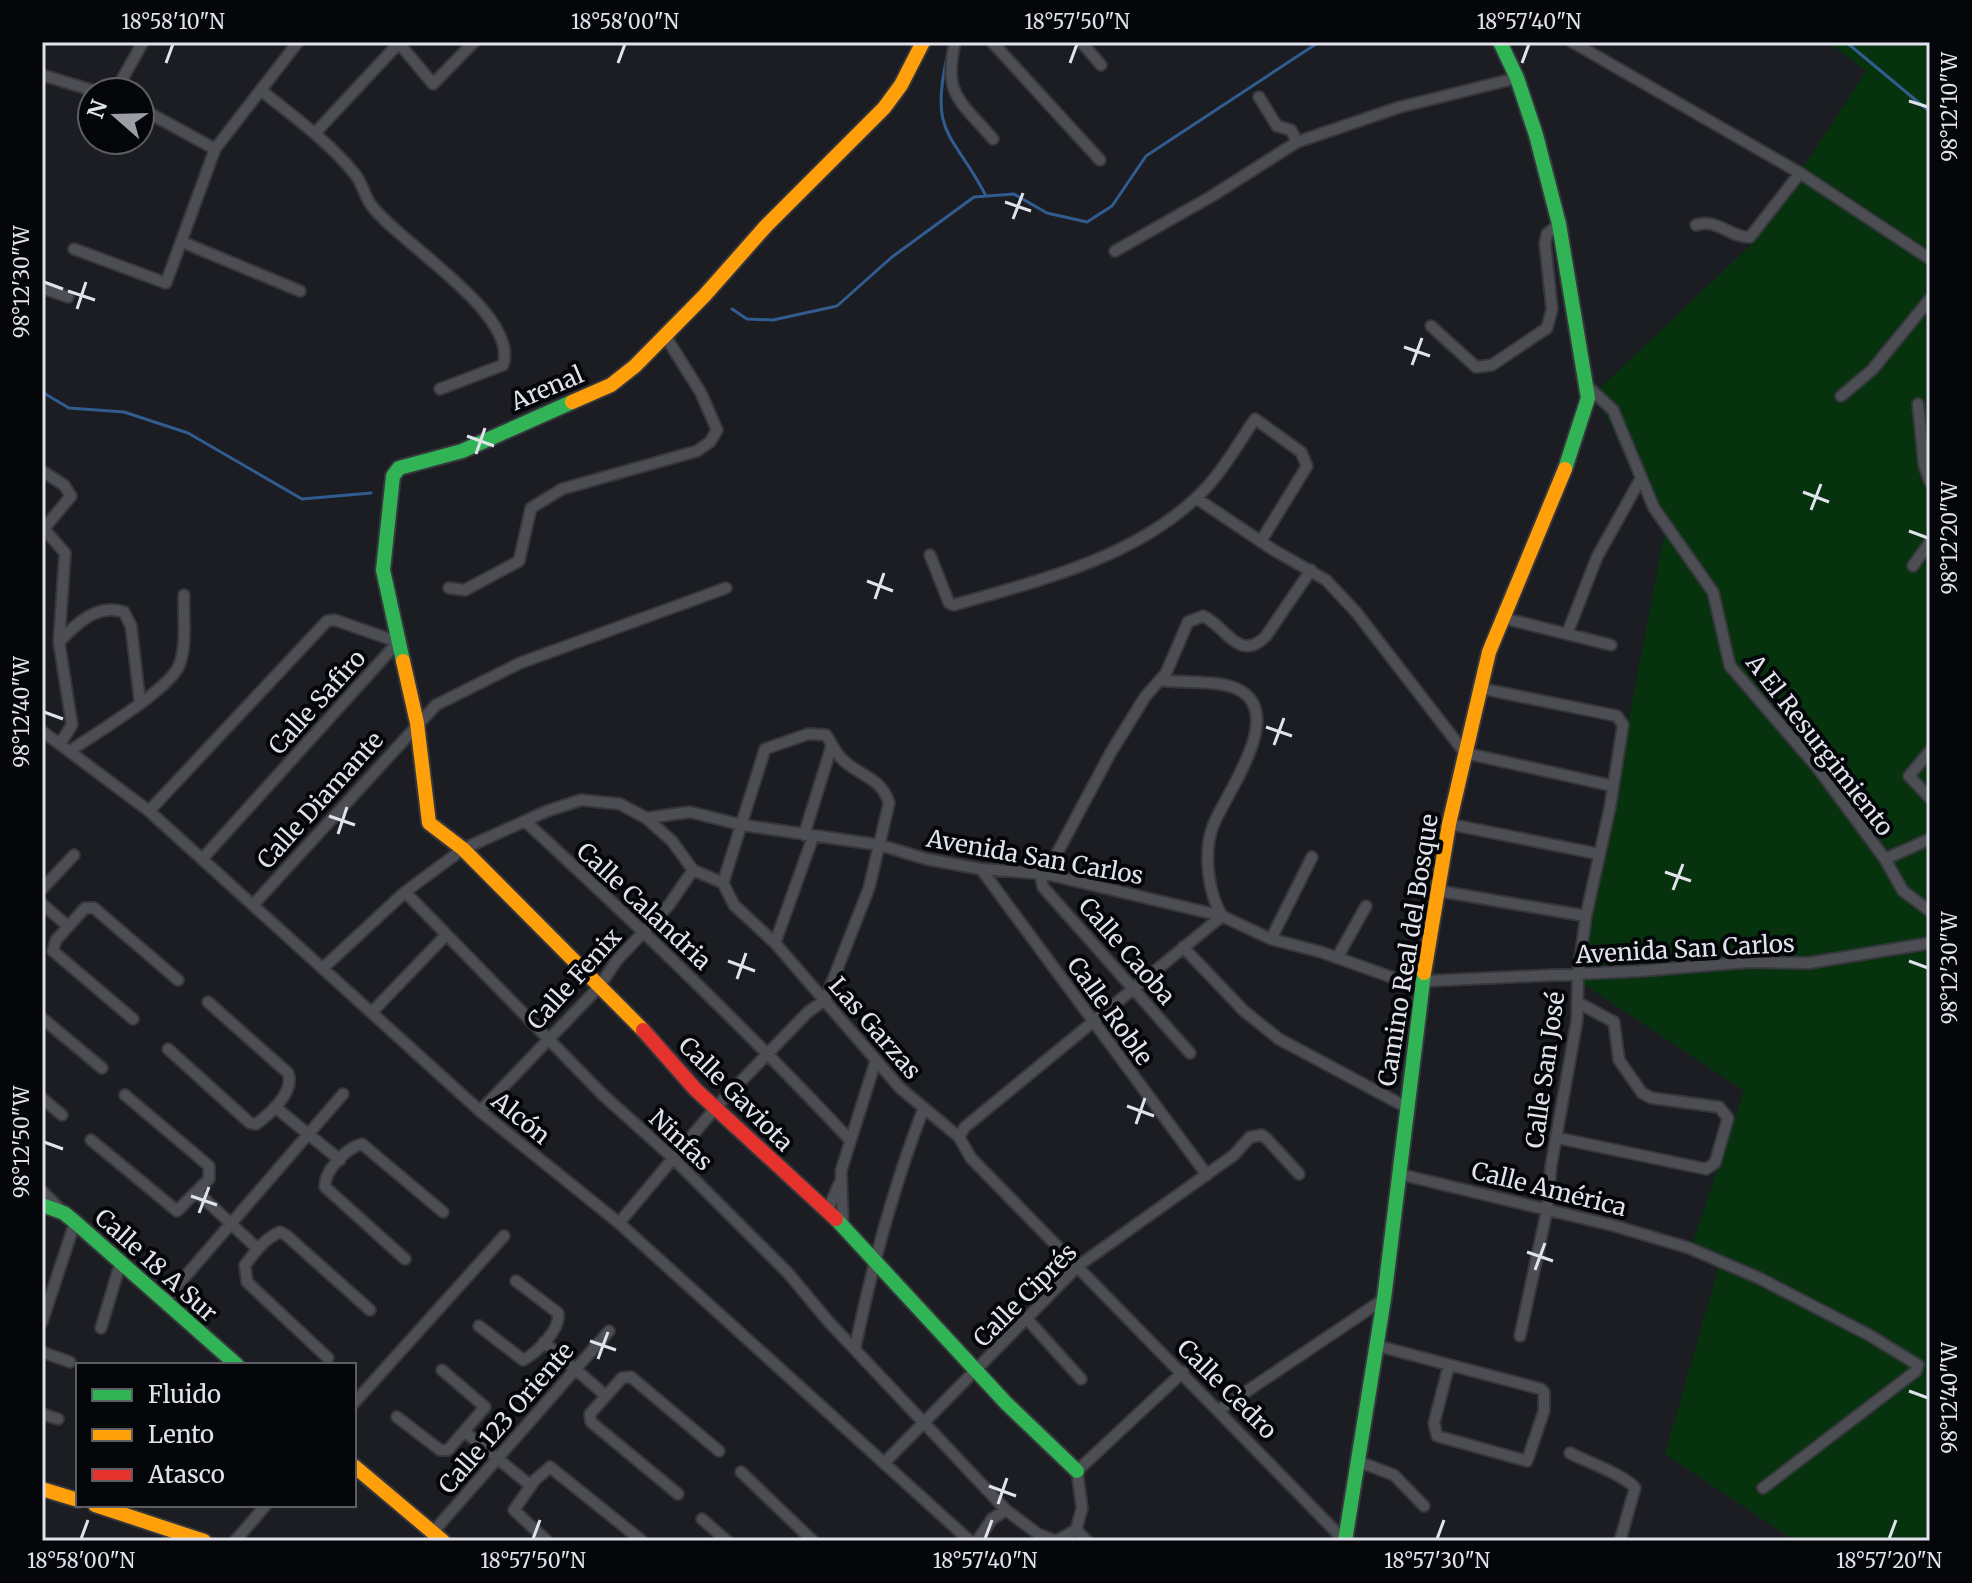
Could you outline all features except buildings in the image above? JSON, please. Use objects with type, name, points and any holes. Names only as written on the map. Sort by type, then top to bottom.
[{"type":"street","points":[[124,76],[143,42]]},
{"type":"street","points":[[74,249],[166,283],[215,149],[298,42]]},
{"type":"street","points":[[315,133],[399,43],[433,84],[474,42]]},
{"type":"street","name":"Arenal","points":[[463,849],[436,831],[426,815],[417,723],[383,570],[393,476],[399,468],[462,451],[611,385],[635,366],[705,295],[766,226],[884,108],[901,85],[923,42]]},
{"type":"street","points":[[955,42],[948,71],[951,87],[993,139]]},
{"type":"street","points":[[992,42],[1100,160]]},
{"type":"street","points":[[1081,42],[1101,65]]},
{"type":"street","name":"Camino Real del Bosque","points":[[1345,1541],[1378,1346],[1421,981],[1449,824],[1479,688],[1503,618],[1577,439],[1586,409],[1586,385],[1559,224],[1517,78],[1500,42]]},
{"type":"street","points":[[1572,42],[1800,173],[1930,259]]},
{"type":"street","points":[[42,75],[76,85]]},
{"type":"street","points":[[1115,251],[1212,196],[1297,142],[1400,107],[1517,78]]},
{"type":"street","points":[[262,91],[315,133],[356,174],[371,206],[448,278],[478,300],[495,328],[506,357],[503,365],[440,389]]},
{"type":"street","points":[[1259,97],[1277,126],[1291,130],[1297,142]]},
{"type":"street","points":[[156,117],[215,149]]},
{"type":"street","points":[[1696,225],[1714,223],[1744,238],[1750,237],[1800,173]]},
{"type":"street","points":[[1431,326],[1476,367],[1492,365],[1547,328],[1552,309],[1545,243],[1547,234],[1559,224]]},
{"type":"street","points":[[182,242],[300,291]]},
{"type":"street","points":[[42,288],[68,297]]},
{"type":"street","points":[[1841,396],[1872,370],[1930,299]]},
{"type":"street","points":[[449,588],[465,590],[519,561],[531,508],[562,489],[697,451],[710,442],[717,430],[701,393],[664,334]]},
{"type":"street","name":"A El Resurgimiento","points":[[1586,385],[1613,410],[1640,480],[1667,529],[1713,592],[1730,666],[1817,767],[1885,859],[1903,891],[1930,911]]},
{"type":"street","points":[[1918,404],[1924,465],[1930,482]]},
{"type":"street","points":[[930,555],[949,603],[954,605],[1036,581],[1151,534],[1196,498],[1255,419],[1301,452],[1307,466],[1261,541]]},
{"type":"street","points":[[42,471],[64,485],[71,496],[43,530],[65,553],[59,642],[72,725],[65,748]]},
{"type":"street","points":[[1567,634],[1597,557],[1640,480]]},
{"type":"street","points":[[1196,498],[1326,580],[1356,612],[1465,753],[1613,786]]},
{"type":"street","points":[[1913,566],[1930,542]]},
{"type":"street","points":[[1043,874],[1111,752],[1145,697],[1162,680],[1183,631],[1193,617],[1208,617],[1239,645],[1256,644],[1266,636],[1311,570]]},
{"type":"street","name":"Calle Diamante","points":[[253,905],[417,723],[449,696],[520,663],[726,588]]},
{"type":"street","points":[[65,748],[158,691],[177,672],[183,644],[184,595]]},
{"type":"street","points":[[59,642],[86,616],[110,610],[124,612],[131,626],[140,702]]},
{"type":"street","points":[[1503,618],[1611,645]]},
{"type":"street","points":[[149,811],[327,621],[335,620],[398,642]]},
{"type":"street","name":"Calle Safiro","points":[[203,858],[398,642]]},
{"type":"street","points":[[959,1137],[965,1127],[1135,991],[1222,916],[1210,887],[1211,832],[1252,750],[1255,718],[1252,704],[1246,695],[1228,686],[1162,680]]},
{"type":"street","name":"Calle San José","points":[[1479,688],[1620,717],[1623,731],[1586,916],[1547,1210],[1520,1336]]},
{"type":"street","name":"Alcón","points":[[42,731],[149,811],[203,858],[480,1111],[619,1223],[970,1541]]},
{"type":"street","points":[[323,968],[405,892],[463,849],[547,811],[581,800],[620,804],[646,818],[672,841],[693,870],[723,883],[765,749],[815,733],[826,735],[841,759],[870,777],[886,792],[889,803],[869,888],[825,1000],[808,1012],[717,1106],[619,1223]]},
{"type":"street","points":[[775,943],[809,836],[832,745]]},
{"type":"street","points":[[1930,751],[1909,776],[1930,798]]},
{"type":"street","name":"Avenida San Carlos","points":[[646,818],[681,811],[742,825],[880,845],[926,859],[981,869],[1043,874],[1222,916],[1271,939],[1337,958],[1399,981],[1578,974],[1749,962],[1809,963],[1930,943]]},
{"type":"street","name":"Calle Calandria","points":[[526,822],[644,931],[768,1053],[850,1140]]},
{"type":"street","points":[[1449,824],[1599,854]]},
{"type":"street","points":[[1885,859],[1930,839]]},
{"type":"street","name":"Calle Gaviota","points":[[463,849],[696,1090],[717,1106],[843,1226],[978,1369],[1006,1403],[1077,1471]]},
{"type":"street","points":[[42,889],[74,855]]},
{"type":"street","points":[[1271,939],[1312,857]]},
{"type":"street","name":"Calle Roble","points":[[981,869],[1207,1175]]},
{"type":"street","name":"Calle Fenix","points":[[480,1111],[599,987],[617,960],[669,905],[693,870]]},
{"type":"street","name":"Calle Caoba","points":[[1043,874],[1043,887],[1190,1053]]},
{"type":"street","name":"Las Garzas","points":[[723,883],[734,905],[775,943],[876,1060],[923,1110],[959,1137],[971,1158],[1078,1266]]},
{"type":"street","points":[[1439,891],[1586,916]]},
{"type":"street","name":"Ninfas","points":[[405,892],[603,1095],[672,1157],[788,1273],[1006,1510],[1038,1534],[1056,1541]]},
{"type":"street","points":[[42,904],[68,926]]},
{"type":"street","points":[[1337,958],[1366,906]]},
{"type":"street","points":[[133,1019],[56,956],[53,945],[85,908],[94,908],[178,980]]},
{"type":"street","points":[[372,1012],[445,936]]},
{"type":"street","points":[[1183,947],[1244,1011],[1279,1039],[1406,1107]]},
{"type":"street","points":[[168,1049],[250,1123],[256,1124],[275,1107],[289,1086],[288,1073],[208,1002]]},
{"type":"street","points":[[1558,1138],[1701,1168],[1715,1163],[1728,1118],[1719,1107],[1652,1098],[1642,1093],[1616,1054],[1614,1022],[1577,1002]]},
{"type":"street","points":[[42,1018],[102,1068]]},
{"type":"street","points":[[827,1212],[840,1182],[876,1060]]},
{"type":"street","points":[[164,1301],[343,1094]]},
{"type":"street","points":[[91,1140],[177,1211],[209,1179],[209,1166],[125,1095]]},
{"type":"street","points":[[42,1098],[62,1115]]},
{"type":"street","points":[[275,1107],[340,1160]]},
{"type":"street","points":[[855,1348],[873,1261],[898,1174],[923,1110]]},
{"type":"street","name":"Calle Ciprés","points":[[885,1462],[1078,1266],[1234,1155],[1250,1137],[1262,1135],[1299,1174]]},
{"type":"street","points":[[405,1259],[325,1187],[326,1177],[340,1160],[362,1144],[443,1212]]},
{"type":"street","name":"Calle América","points":[[1399,1174],[1689,1248],[1759,1278],[1869,1335],[1918,1365],[1916,1371],[1763,1488]]},
{"type":"street","points":[[840,1182],[843,1226]]},
{"type":"street","points":[[42,1191],[69,1217],[42,1322]]},
{"type":"street","points":[[198,1193],[258,1249]]},
{"type":"street","name":"Calle 18 A Sur","points":[[42,1205],[69,1217],[235,1363]]},
{"type":"street","points":[[328,1358],[247,1282],[245,1265],[258,1249],[273,1235],[280,1232],[286,1235],[370,1310]]},
{"type":"street","points":[[356,1401],[504,1236]]},
{"type":"street","points":[[101,1328],[121,1261]]},
{"type":"street","name":"Calle Cedro","points":[[1078,1266],[1345,1541]]},
{"type":"street","points":[[479,1326],[523,1360],[544,1342],[560,1318],[516,1281]]},
{"type":"street","points":[[1219,1410],[1384,1299]]},
{"type":"street","points":[[1027,1319],[1081,1379]]},
{"type":"street","name":"Calle 123 Oriente","points":[[438,1537],[497,1458],[609,1331]]},
{"type":"street","points":[[544,1342],[605,1395]]},
{"type":"street","points":[[1378,1346],[1449,1365],[1544,1392],[1544,1411],[1527,1461],[1437,1436],[1434,1423],[1449,1365]]},
{"type":"street","points":[[42,1352],[70,1362]]},
{"type":"street","points":[[397,1417],[445,1451],[465,1432],[485,1407],[442,1370]]},
{"type":"street","points":[[1056,1541],[1076,1530],[1082,1508],[1077,1471],[1183,1372]]},
{"type":"street","points":[[678,1494],[591,1422],[590,1414],[605,1395],[622,1378],[631,1377],[719,1451]]},
{"type":"street","points":[[42,1414],[58,1419]]},
{"type":"street","points":[[465,1432],[531,1486]]},
{"type":"street","points":[[1570,1453],[1629,1481],[1635,1488],[1620,1541]]},
{"type":"street","points":[[1357,1461],[1394,1475],[1424,1506]]},
{"type":"street","points":[[356,1468],[438,1537]]},
{"type":"street","points":[[547,1541],[514,1510],[546,1470],[555,1469],[641,1540]]},
{"type":"street","points":[[741,1472],[813,1541]]},
{"type":"street","points":[[42,1489],[76,1499]]},
{"type":"street","points":[[101,1507],[204,1541]]},
{"type":"street","points":[[235,1541],[264,1507]]},
{"type":"street","points":[[977,1541],[992,1519],[1006,1510]]},
{"type":"street","points":[[702,1519],[727,1541]]},
{"type":"street","points":[[1076,1530],[1087,1541]]},
{"type":"green space","points":[[1828,42],[1930,42],[1930,1541],[1795,1541],[1665,1454],[1720,1263],[1690,1250],[1744,1091],[1579,981],[1665,530],[1594,394],[1755,241],[1866,71]]},
{"type":"waterway","points":[[732,309],[747,319],[773,320],[837,306],[892,257],[974,197],[1014,194],[1047,213],[1087,222],[1112,206],[1146,156],[1319,42]]},
{"type":"waterway","points":[[1846,42],[1930,112]]},
{"type":"waterway","points":[[947,57],[942,83],[943,120],[986,196]]},
{"type":"waterway","points":[[42,392],[69,408],[124,412],[188,433],[302,499],[371,493]]},
{"type":"traffic: fast","points":[[1500,42],[1517,78],[1536,135],[1559,224],[1588,398],[1565,469]]},
{"type":"traffic: fast","points":[[403,661],[383,570],[393,476],[399,468],[462,451],[572,402]]},
{"type":"traffic: fast","points":[[1345,1541],[1384,1299],[1424,973]]},
{"type":"traffic: fast","points":[[42,1205],[64,1213],[75,1222],[235,1363]]},
{"type":"traffic: fast","points":[[836,1219],[1006,1403],[1077,1471]]},
{"type":"traffic: slow","points":[[572,402],[611,385],[635,366],[705,295],[766,226],[884,108],[901,85],[923,42]]},
{"type":"traffic: slow","points":[[1424,973],[1449,824],[1489,652],[1565,469]]},
{"type":"traffic: slow","points":[[403,661],[417,723],[429,823],[463,849],[643,1030]]},
{"type":"traffic: slow","points":[[356,1468],[443,1541]]},
{"type":"traffic: slow","points":[[42,1489],[76,1499]]},
{"type":"traffic: slow","points":[[101,1507],[204,1541]]},
{"type":"traffic: jam","points":[[643,1030],[696,1090],[836,1219]]}]
